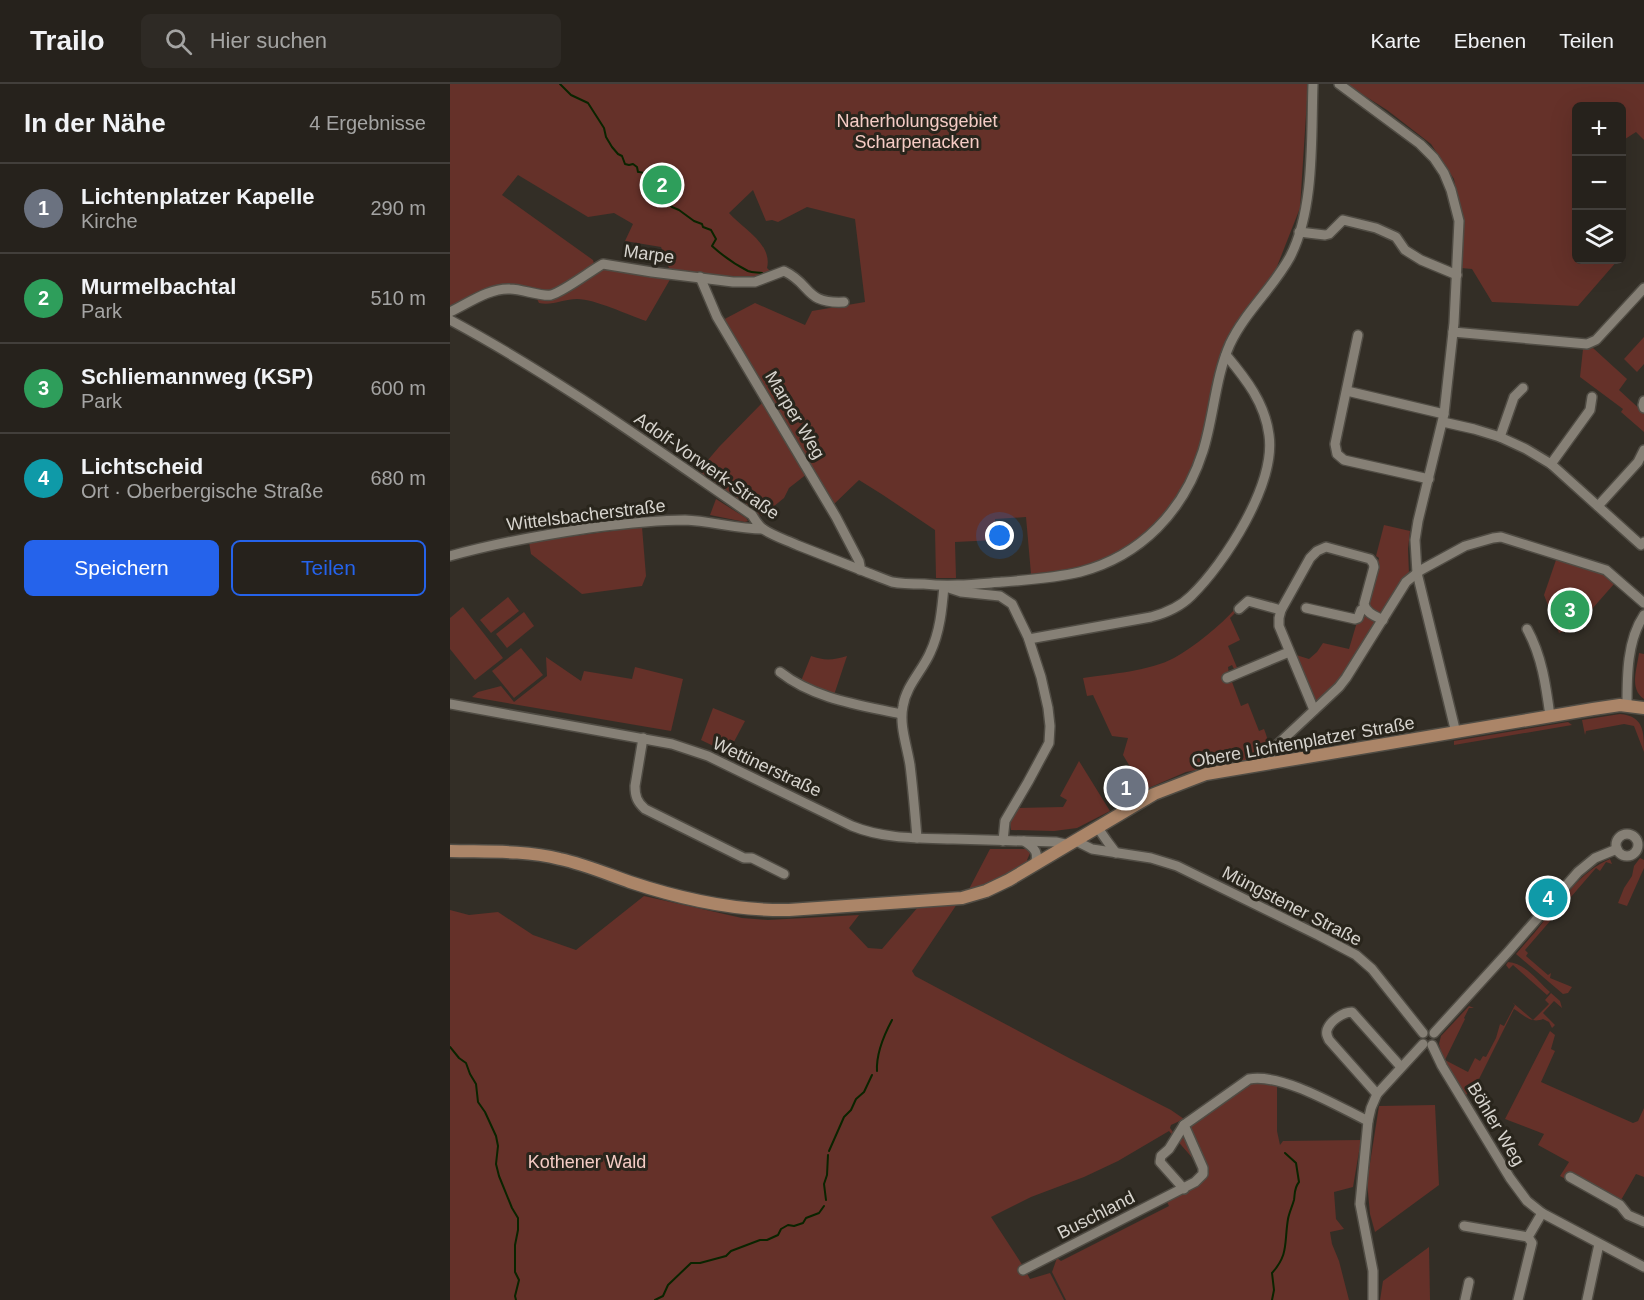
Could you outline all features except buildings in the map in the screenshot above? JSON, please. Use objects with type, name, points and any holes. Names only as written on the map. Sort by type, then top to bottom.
[{"type":"main road","name":"Obere Lichtenplatzer Straße","points":[[450,851],[537,854],[571,861],[632,883],[741,908],[765,910],[962,898],[986,891],[1034,866],[1154,794],[1206,774],[1607,706],[1627,705],[1644,708]]},
{"type":"street","name":"Adolf-Vorwerk-Straße","points":[[450,320],[569,390],[752,515],[762,529],[835,561],[892,582],[944,586],[1057,577],[1081,572],[1121,556],[1139,544],[1164,521],[1183,497],[1203,450],[1223,360],[1230,344],[1282,270],[1291,255],[1299,232],[1307,200],[1313,84]]},
{"type":"street","points":[[1339,84],[1420,144],[1434,158],[1451,190],[1459,221],[1453,332],[1444,418],[1415,540],[1417,573],[1456,733]]},
{"type":"street","points":[[1299,232],[1329,234],[1343,220],[1376,228],[1396,237],[1405,250],[1421,260],[1457,275]]},
{"type":"street","name":"Marpe","points":[[450,312],[490,292],[499,290],[525,290],[551,295],[603,264],[744,283],[755,282],[784,271],[796,279],[814,297],[822,301],[844,302]]},
{"type":"street","name":"Marper Weg","points":[[700,277],[717,317],[836,517],[859,561],[860,570]]},
{"type":"street","points":[[1453,332],[1587,344],[1596,340],[1644,288]]},
{"type":"street","points":[[1358,335],[1335,444],[1337,454],[1340,458],[1429,480]]},
{"type":"street","points":[[1029,639],[1165,613],[1190,597],[1227,552],[1257,497],[1270,453],[1270,435],[1262,408],[1246,380],[1226,356]]},
{"type":"street","points":[[1500,437],[1514,398],[1523,388]]},
{"type":"street","points":[[1347,391],[1444,418],[1500,437],[1526,449],[1551,464],[1641,545],[1644,542]]},
{"type":"street","points":[[1551,464],[1590,410],[1592,397]]},
{"type":"street","points":[[1644,401],[1644,408]]},
{"type":"street","points":[[1598,506],[1638,462],[1644,450]]},
{"type":"street","name":"Wittelsbacherstraße","points":[[450,556],[519,539],[635,522],[688,520],[747,529],[762,529]]},
{"type":"street","points":[[1270,763],[1271,751],[1340,687],[1406,582],[1417,573],[1465,546],[1501,537],[1606,570],[1644,603]]},
{"type":"street","points":[[1314,710],[1279,626],[1281,610],[1310,558],[1317,551],[1326,547],[1370,559],[1374,567],[1364,604],[1369,613],[1383,620]]},
{"type":"street","points":[[917,838],[902,714],[903,702],[936,639],[944,586],[961,592],[1000,596],[1007,599],[1012,604],[1029,639],[1041,677],[1048,708],[1049,743],[1005,821],[1003,841]]},
{"type":"street","points":[[1239,609],[1248,601],[1281,610]]},
{"type":"street","points":[[1306,608],[1355,619],[1365,608]]},
{"type":"street","points":[[1627,705],[1633,641],[1643,619]]},
{"type":"street","points":[[1527,629],[1540,659],[1550,716]]},
{"type":"street","points":[[1230,674],[1289,651]]},
{"type":"street","points":[[780,672],[792,681],[824,695],[902,714]]},
{"type":"street","name":"Wettinerstraße","points":[[450,704],[672,744],[708,756],[867,832],[883,836],[1073,843]]},
{"type":"street","points":[[643,738],[635,786],[640,805],[744,858],[752,858],[784,874]]},
{"type":"street","points":[[1098,828],[1116,853]]},
{"type":"street","points":[[1638,834],[1638,846],[1635,853],[1622,855],[1617,849],[1616,844],[1620,836],[1638,834]]},
{"type":"street","points":[[1024,841],[1037,853],[1034,866]]},
{"type":"street","name":"Müngstener Straße","points":[[1073,843],[1092,849],[1151,858],[1177,866],[1356,955],[1372,969],[1423,1033]]},
{"type":"street","points":[[1434,1033],[1578,872],[1595,858],[1617,849]]},
{"type":"street","points":[[1377,1094],[1329,1040],[1326,1032],[1328,1028],[1342,1014],[1352,1012],[1401,1066]]},
{"type":"street","points":[[1427,1045],[1421,1038],[1423,1033],[1429,1031],[1434,1033]]},
{"type":"street","points":[[1373,1300],[1373,1271],[1360,1204],[1368,1121],[1377,1094],[1401,1066],[1436,1040],[1434,1033]]},
{"type":"street","name":"Böhler Weg","points":[[1427,1045],[1510,1178],[1527,1201],[1542,1212],[1644,1267]]},
{"type":"street","points":[[1184,1189],[1160,1162],[1161,1156],[1169,1149],[1184,1125],[1249,1079],[1258,1077],[1274,1080],[1303,1090],[1368,1121]]},
{"type":"street","name":"Buschland","points":[[1023,1270],[1184,1189],[1200,1177],[1203,1174],[1203,1168],[1184,1125]]},
{"type":"street","points":[[1570,1178],[1620,1205],[1628,1215],[1644,1222]]},
{"type":"street","points":[[1528,1237],[1542,1212]]},
{"type":"street","points":[[1464,1227],[1528,1237],[1532,1243],[1518,1300]]},
{"type":"street","points":[[1587,1300],[1599,1244]]},
{"type":"street","points":[[1465,1300],[1469,1282]]},
{"type":"green space","name":"Naherholungsgebiet Scharpenacken","points":[[450,84],[1308,84],[1300,208],[1276,269],[1227,339],[1218,360],[1200,444],[1184,486],[1159,521],[1139,539],[1112,556],[1073,569],[1031,574],[1026,517],[995,519],[996,540],[955,542],[956,578],[936,578],[935,530],[859,480],[832,506],[812,470],[789,488],[784,498],[762,516],[696,474],[764,401],[719,322],[755,303],[805,325],[812,311],[865,302],[855,219],[807,207],[778,222],[766,221],[753,190],[729,213],[761,244],[768,259],[767,268],[771,272],[753,279],[672,276],[646,321],[602,304],[584,300],[572,299],[544,304],[539,303],[535,295],[502,292],[462,308],[454,317],[450,316]],"holes":[[[518,175],[588,217],[614,213],[633,224],[625,241],[661,247],[672,276],[605,267],[596,271],[593,260],[502,195]]]},
{"type":"green space","points":[[1346,84],[1644,84],[1644,140],[1636,132],[1626,138],[1626,102],[1572,102],[1572,264],[1615,264],[1578,306],[1492,302],[1472,269],[1461,268],[1460,217],[1454,179],[1431,144],[1387,110]]},
{"type":"green space","points":[[1644,337],[1644,364],[1637,372],[1624,359]]},
{"type":"green space","points":[[1593,348],[1627,379],[1619,390],[1644,413],[1644,432],[1621,412],[1623,409],[1580,377],[1583,349]]},
{"type":"green space","points":[[716,499],[746,518],[748,521],[710,515]]},
{"type":"green space","points":[[1384,525],[1410,531],[1409,574],[1381,616],[1368,607],[1367,598],[1379,558],[1376,556]]},
{"type":"green space","points":[[642,527],[646,576],[642,586],[582,594],[531,554],[529,542]]},
{"type":"green space","points":[[1557,557],[1604,572],[1615,581],[1577,626],[1559,633],[1544,595]]},
{"type":"green space","points":[[508,597],[519,611],[491,633],[480,620]]},
{"type":"green space","points":[[463,607],[503,658],[475,680],[450,649],[450,618]]},
{"type":"green space","points":[[1236,608],[1238,610],[1230,618],[1240,640],[1228,646],[1238,670],[1235,671],[1232,665],[1228,667],[1229,674],[1241,706],[1248,703],[1259,731],[1264,729],[1268,742],[1267,749],[1258,759],[1186,772],[1144,790],[1123,755],[1128,738],[1112,736],[1093,695],[1087,696],[1083,678],[1142,669],[1174,658],[1207,635]]},
{"type":"green space","points":[[1363,611],[1378,621],[1346,675],[1317,703],[1314,702],[1293,654],[1309,659],[1323,643],[1349,649],[1357,622],[1360,622]]},
{"type":"green space","points":[[524,612],[534,626],[507,648],[496,634]]},
{"type":"green space","points":[[521,648],[543,675],[514,698],[492,671]]},
{"type":"green space","points":[[1639,653],[1644,654],[1644,699],[1639,695],[1635,684]]},
{"type":"green space","points":[[811,656],[829,659],[847,656],[834,695],[801,681]]},
{"type":"green space","points":[[546,657],[581,681],[584,671],[632,679],[635,667],[683,679],[671,731],[472,697],[478,692],[501,686],[514,702],[547,676]]},
{"type":"green space","points":[[713,708],[745,721],[728,753],[701,740]]},
{"type":"green space","points":[[1620,714],[1634,718],[1641,726],[1644,752],[1634,726],[1624,724],[1586,731],[1585,735],[1582,720]]},
{"type":"green space","points":[[1568,722],[1572,725],[1454,745],[1454,741]]},
{"type":"green space","points":[[1079,761],[1110,811],[1077,828],[1054,831],[1011,830],[1010,821],[1017,808],[1063,807],[1067,800],[1060,796]]},
{"type":"green space","points":[[990,849],[1031,851],[1028,862],[993,882],[968,891]]},
{"type":"green space","points":[[1640,858],[1644,860],[1644,868],[1627,906],[1618,903],[1632,876],[1634,866]]},
{"type":"green space","points":[[1610,859],[1612,864],[1606,862],[1600,871],[1596,868],[1525,950],[1528,953],[1526,956],[1548,975],[1551,973],[1550,978],[1572,987],[1568,993],[1563,994],[1516,954],[1573,886],[1590,871]]},
{"type":"green space","name":"Kothener Wald","points":[[644,896],[742,918],[768,920],[859,915],[849,928],[868,948],[882,949],[918,907],[957,904],[912,971],[915,976],[1171,1110],[1184,1119],[1171,1125],[1170,1128],[1178,1139],[1185,1133],[1201,1168],[1169,1131],[1118,1161],[1031,1197],[991,1217],[1030,1279],[1050,1273],[1064,1300],[450,1300],[450,910],[469,915],[498,912],[533,935],[576,950]]},
{"type":"green space","points":[[1508,962],[1526,969],[1550,992],[1547,995],[1513,965],[1509,969],[1506,965]]},
{"type":"green space","points":[[1551,993],[1560,1001],[1562,1008],[1554,1001],[1543,1013],[1555,1025],[1552,1028],[1549,1022],[1543,1019],[1533,1020],[1549,1004],[1545,1000]]},
{"type":"green space","points":[[1512,1002],[1533,1020],[1514,1009],[1476,1085],[1465,1096],[1439,1053],[1441,1036],[1469,1006],[1474,1008],[1469,1008],[1445,1060],[1468,1072],[1475,1058],[1480,1061],[1483,1056],[1486,1057],[1500,1024],[1504,1026],[1515,1005]]},
{"type":"green space","points":[[1550,1031],[1555,1035],[1551,1049],[1555,1051],[1541,1082],[1633,1123],[1638,1121],[1644,1108],[1644,1177],[1636,1174],[1617,1207],[1560,1176],[1569,1162],[1538,1145],[1544,1134],[1505,1119]]},
{"type":"green space","points":[[1257,1082],[1277,1086],[1277,1131],[1280,1145],[1283,1141],[1361,1140],[1353,1187],[1334,1192],[1336,1219],[1344,1229],[1330,1232],[1349,1300],[1066,1300],[1052,1272],[1057,1258],[1061,1261],[1169,1206],[1167,1202],[1184,1193],[1203,1176],[1189,1130],[1194,1123],[1242,1088]]},
{"type":"green space","points":[[1435,1105],[1439,1185],[1375,1232],[1370,1214],[1367,1182],[1379,1106]]},
{"type":"green space","points":[[1429,1247],[1430,1300],[1380,1300],[1383,1281]]},
{"type":"waterway","points":[[560,84],[571,95],[588,103],[604,128],[612,147],[622,156],[625,164],[633,164],[637,167],[638,172],[646,175],[654,187]]},
{"type":"waterway","points":[[657,190],[672,207],[711,230],[716,239],[712,246],[720,253],[748,271],[762,273]]},
{"type":"waterway","points":[[877,1071],[881,1045],[892,1020]]},
{"type":"waterway","points":[[450,1047],[466,1063],[476,1084],[478,1102],[496,1136],[498,1146],[496,1164],[499,1176],[518,1218],[515,1272],[519,1280],[516,1300]]},
{"type":"waterway","points":[[829,1151],[844,1117],[851,1110],[856,1099],[864,1092],[872,1075]]},
{"type":"waterway","points":[[1272,1300],[1274,1290],[1272,1273],[1281,1260],[1285,1248],[1288,1217],[1299,1182],[1296,1163],[1285,1153]]},
{"type":"waterway","points":[[826,1200],[824,1184],[828,1155]]},
{"type":"waterway","points":[[655,1300],[663,1296],[668,1285],[691,1263],[726,1256],[731,1251],[760,1240],[767,1240],[778,1235],[781,1229],[788,1225],[803,1223],[806,1218],[819,1213],[824,1206]]},
{"type":"place","name":"Murmelbachtal","points":[[662,185]]},
{"type":"place","name":"Schliemannweg (KSP)","points":[[1570,610]]},
{"type":"place","name":"Lichtenplatzer Kapelle","points":[[1126,788]]},
{"type":"place","name":"Lichtscheid","points":[[1548,898]]}]
